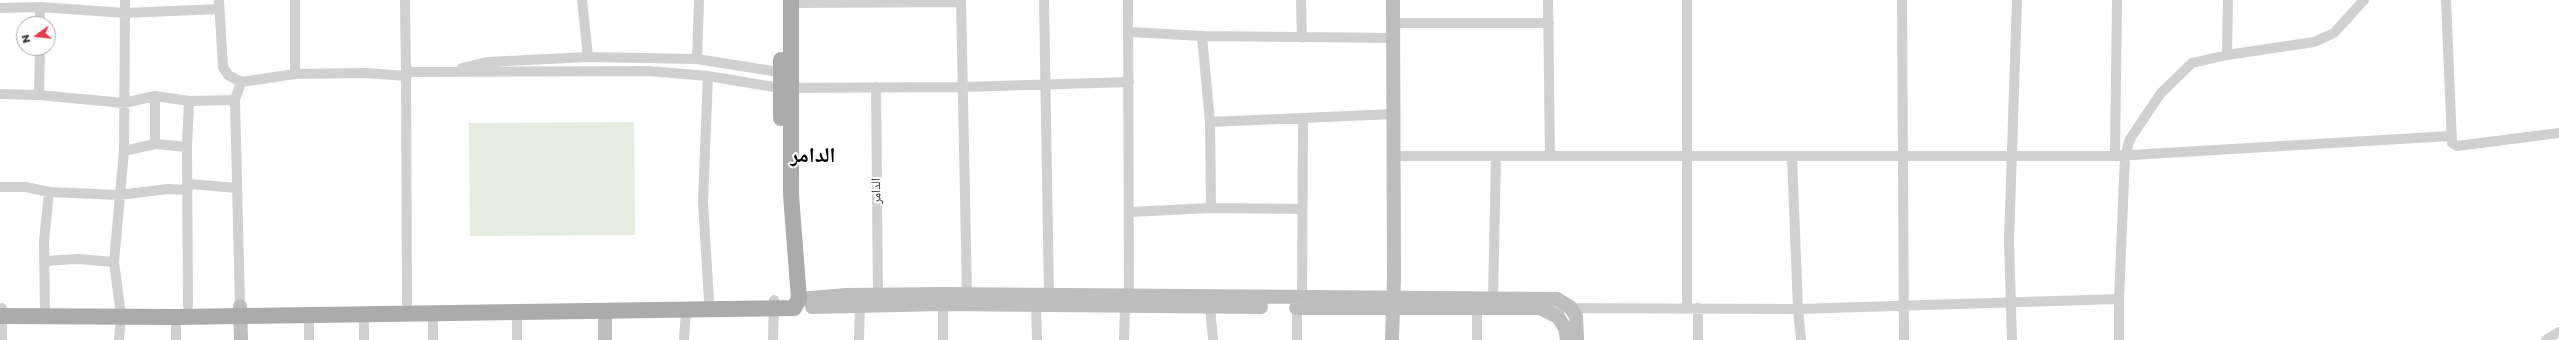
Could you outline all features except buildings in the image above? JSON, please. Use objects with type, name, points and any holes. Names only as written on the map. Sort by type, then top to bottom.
[{"type":"main road","points":[[785,304],[791,195],[786,80],[788,2]]},
{"type":"main road","points":[[1,312],[182,312],[406,303],[709,300],[785,304]]},
{"type":"main road","points":[[240,310],[309,314],[517,312],[686,310],[785,304]]},
{"type":"street","points":[[119,340],[120,311],[114,262],[124,151],[125,0]]},
{"type":"street","points":[[294,0],[295,74]]},
{"type":"street","points":[[405,0],[406,303]]},
{"type":"street","points":[[582,0],[588,57]]},
{"type":"street","points":[[697,59],[698,0]]},
{"type":"street","points":[[1044,0],[1047,84],[1049,295]]},
{"type":"street","points":[[1124,340],[1130,212],[1130,32],[1128,0]]},
{"type":"street","points":[[1301,0],[1302,38]]},
{"type":"street","points":[[1392,340],[1394,303],[1394,0]]},
{"type":"street","points":[[1548,0],[1550,156]]},
{"type":"street","points":[[1687,0],[1689,156],[1688,307]]},
{"type":"street","points":[[1902,0],[1904,340]]},
{"type":"street","points":[[2012,340],[2009,241],[2016,0]]},
{"type":"street","points":[[2117,0],[2120,156],[2119,340]]},
{"type":"street","points":[[2227,55],[2228,0]]},
{"type":"street","points":[[2120,156],[2161,92],[2192,63],[2227,55],[2314,42],[2334,33],[2364,0]]},
{"type":"street","points":[[2446,0],[2450,136],[2452,142],[2457,146],[2559,133]]},
{"type":"street","points":[[788,2],[961,1],[967,295]]},
{"type":"street","points":[[0,8],[40,7],[125,13],[219,4],[223,67],[228,75],[241,82],[295,74],[648,71],[876,87],[962,87],[1129,82]]},
{"type":"street","points":[[40,7],[40,16]]},
{"type":"street","points":[[1394,23],[1549,23]]},
{"type":"street","points":[[1130,32],[1202,36],[1394,38]]},
{"type":"street","points":[[1202,36],[1210,122],[1211,208]]},
{"type":"street","points":[[39,95],[40,56]]},
{"type":"street","points":[[446,72],[487,62],[588,57],[697,59],[786,80]]},
{"type":"street","points":[[708,76],[703,202],[709,300]]},
{"type":"street","points":[[241,82],[235,100],[241,340]]},
{"type":"street","name":"الدامر","points":[[876,87],[878,295]]},
{"type":"street","points":[[0,94],[39,95],[124,103],[155,96],[189,101],[235,100]]},
{"type":"street","points":[[155,96],[155,144]]},
{"type":"street","points":[[176,340],[182,312],[189,247],[186,147],[189,101]]},
{"type":"street","points":[[1210,122],[1394,114]]},
{"type":"street","points":[[1297,340],[1302,209],[1303,119]]},
{"type":"street","points":[[1394,156],[2120,156],[2450,136]]},
{"type":"street","points":[[124,151],[155,144],[186,147]]},
{"type":"street","points":[[1493,299],[1496,156]]},
{"type":"street","points":[[1792,157],[1798,309],[1801,340]]},
{"type":"street","points":[[187,190],[190,184],[202,183],[237,188]]},
{"type":"street","points":[[0,187],[26,187],[49,192],[119,195],[168,189],[187,190]]},
{"type":"street","points":[[45,311],[44,261],[49,192]]},
{"type":"street","points":[[1130,212],[1211,208],[1302,209]]},
{"type":"street","points":[[44,261],[78,259],[114,262]]},
{"type":"street","points":[[785,304],[878,295],[1049,295],[1210,307],[1299,303]]},
{"type":"street","points":[[785,304],[1036,305],[1127,300],[1394,303],[1493,299],[1557,299],[1570,307],[1576,316],[1577,340]]},
{"type":"street","points":[[1394,303],[1477,309],[1688,307],[1798,309],[2119,299]]},
{"type":"street","points":[[774,340],[785,304]]},
{"type":"street","points":[[943,304],[943,340]]},
{"type":"street","points":[[859,340],[860,305]]},
{"type":"street","points":[[1036,305],[1037,340]]},
{"type":"street","points":[[1210,307],[1213,340]]},
{"type":"street","points":[[1540,308],[1558,317],[1566,328],[1567,340]]},
{"type":"street","points":[[1698,308],[1698,340]]},
{"type":"street","points":[[1477,309],[1477,340]]},
{"type":"street","points":[[684,340],[686,310]]},
{"type":"street","points":[[605,311],[605,340]]},
{"type":"street","points":[[1,312],[2,340]]},
{"type":"street","points":[[433,312],[433,340]]},
{"type":"street","points":[[517,312],[517,340]]},
{"type":"street","points":[[364,313],[364,340]]},
{"type":"street","points":[[309,314],[309,340]]},
{"type":"street","points":[[2546,340],[2559,332]]},
{"type":"shaded area","points":[[634,122],[635,235],[470,236],[469,123]]},
{"type":"district","name":"الدامر","points":[[813,157]]}]
